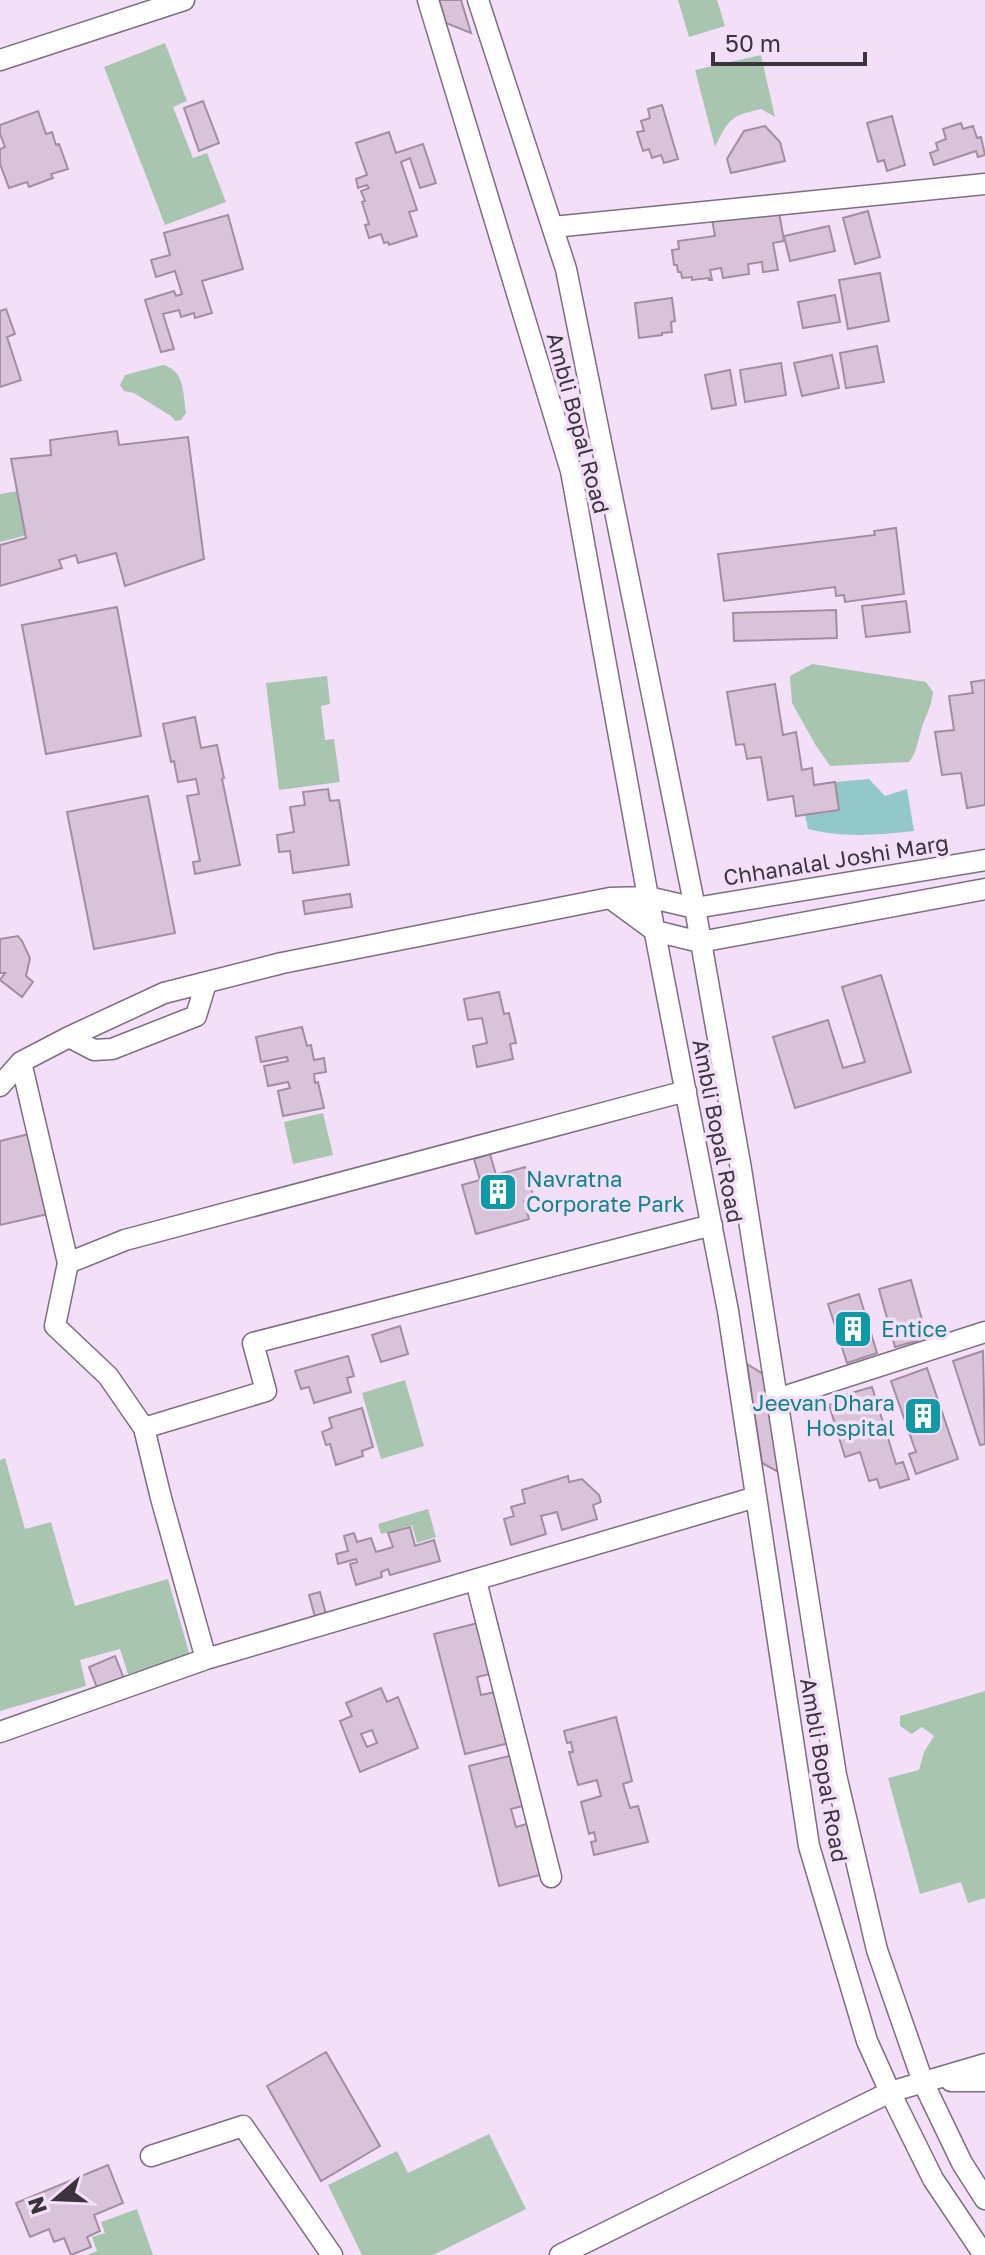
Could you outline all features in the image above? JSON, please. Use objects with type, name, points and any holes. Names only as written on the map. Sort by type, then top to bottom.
[{"type":"street","points":[[0,60],[184,0]]},
{"type":"street","name":"Ambli Bopal Road","points":[[428,0],[571,471],[648,897],[728,1311],[809,1846],[867,2041],[933,2179],[984,2255]]},
{"type":"street","name":"Ambli Bopal Road","points":[[478,0],[570,284],[695,908],[741,1169],[836,1775],[877,1950],[923,2082],[962,2163],[985,2199]]},
{"type":"street","points":[[553,227],[985,184]]},
{"type":"street","name":"Chhanalal Joshi Marg","points":[[695,908],[985,860]]},
{"type":"street","points":[[610,898],[655,931],[700,942],[985,889]]},
{"type":"street","points":[[0,1086],[12,1066],[164,993],[282,963],[610,898],[648,897],[695,908]]},
{"type":"street","points":[[69,1037],[94,1050],[112,1049],[196,1016],[206,983]]},
{"type":"street","points":[[12,1066],[68,1263],[55,1326],[108,1376],[144,1428],[206,1659]]},
{"type":"street","points":[[68,1263],[125,1240],[686,1091]]},
{"type":"street","points":[[144,1428],[266,1391],[253,1343],[712,1225]]},
{"type":"street","points":[[777,1399],[985,1332]]},
{"type":"street","points":[[0,1732],[206,1659],[756,1497]]},
{"type":"street","points":[[476,1581],[551,1877]]},
{"type":"street","points":[[560,2255],[890,2092],[985,2064]]},
{"type":"street","points":[[923,2082],[985,2081]]},
{"type":"street","points":[[151,2156],[243,2126],[332,2255]]},
{"type":"shaded area","points":[[678,0],[717,0],[725,26],[689,37]]},
{"type":"shaded area","points":[[165,43],[187,101],[173,107],[193,158],[207,153],[226,202],[165,225],[104,67]]},
{"type":"shaded area","points":[[761,55],[775,117],[761,109],[737,117],[728,125],[715,147],[695,70]]},
{"type":"shaded area","points":[[163,365],[175,372],[182,384],[186,413],[181,420],[175,421],[134,393],[124,391],[120,385],[125,375]]},
{"type":"shaded area","points":[[18,491],[27,535],[0,542],[0,494]]},
{"type":"shaded area","points":[[812,664],[926,682],[933,692],[931,702],[909,762],[830,766],[792,703],[790,676]]},
{"type":"shaded area","points":[[327,676],[330,704],[321,706],[325,740],[334,739],[340,782],[279,790],[266,683]]},
{"type":"shaded area","points":[[869,779],[885,796],[907,789],[914,831],[847,835],[808,829],[805,815],[839,810],[835,782]]},
{"type":"shaded area","points":[[323,1113],[333,1155],[293,1164],[284,1122]]},
{"type":"shaded area","points":[[405,1380],[424,1446],[381,1459],[362,1393]]},
{"type":"shaded area","points":[[5,1458],[25,1529],[51,1522],[75,1606],[168,1579],[190,1656],[128,1674],[120,1649],[80,1660],[86,1686],[0,1711],[0,1460]]},
{"type":"shaded area","points":[[428,1509],[436,1537],[417,1543],[412,1525],[381,1534],[378,1524]]},
{"type":"shaded area","points":[[985,1691],[985,1898],[968,1903],[961,1882],[920,1894],[888,1778],[919,1770],[924,1752],[934,1736],[922,1727],[912,1734],[900,1726],[900,1716]]},
{"type":"shaded area","points":[[489,2134],[526,2209],[433,2255],[362,2255],[328,2185],[397,2151],[408,2173]]},
{"type":"shaded area","points":[[137,2209],[153,2255],[87,2255],[97,2251],[92,2237],[105,2233],[101,2222]]},
{"type":"building","points":[[439,0],[461,0],[471,33],[446,23]]},
{"type":"building","points":[[203,101],[219,143],[199,151],[184,108]]},
{"type":"building","points":[[662,105],[678,159],[664,163],[661,155],[652,158],[649,149],[643,151],[637,132],[644,131],[641,121],[650,118],[648,109]]},
{"type":"building","points":[[38,111],[46,134],[52,132],[56,145],[59,144],[68,169],[51,174],[53,178],[29,187],[27,182],[9,188],[0,164],[0,149],[5,147],[0,125]]},
{"type":"building","points":[[892,116],[905,165],[887,171],[884,160],[878,162],[867,123]]},
{"type":"building","points":[[961,123],[963,129],[973,126],[977,138],[981,137],[985,155],[978,157],[976,151],[934,165],[930,153],[938,150],[936,143],[946,139],[943,129]]},
{"type":"building","points":[[765,126],[780,142],[785,161],[731,173],[727,159],[744,131]]},
{"type":"building","points":[[389,132],[396,153],[423,144],[436,183],[420,188],[410,158],[401,162],[417,210],[409,212],[417,236],[389,245],[388,242],[384,243],[381,234],[369,238],[361,191],[369,188],[367,185],[358,188],[356,179],[367,175],[356,143]]},
{"type":"building","points":[[868,211],[880,257],[855,264],[843,218]]},
{"type":"building","points":[[779,212],[784,241],[773,243],[778,270],[763,272],[762,262],[748,264],[749,274],[723,278],[721,268],[710,270],[712,280],[692,280],[692,277],[682,278],[677,265],[674,265],[672,250],[679,249],[678,241],[715,236],[712,219]]},
{"type":"building","points":[[228,215],[243,269],[202,281],[212,313],[195,318],[194,313],[181,317],[179,310],[163,314],[174,349],[161,352],[145,300],[174,291],[176,296],[182,294],[175,271],[156,277],[151,260],[170,255],[164,233]]},
{"type":"building","points":[[829,226],[835,251],[790,261],[784,236]]},
{"type":"building","points":[[880,273],[889,321],[848,329],[839,280]]},
{"type":"building","points":[[835,295],[840,322],[803,328],[798,302]]},
{"type":"building","points":[[672,298],[675,321],[671,322],[672,332],[639,338],[635,303]]},
{"type":"building","points":[[6,309],[15,334],[7,337],[21,380],[0,387],[0,311]]},
{"type":"building","points":[[877,346],[884,382],[846,388],[840,353]]},
{"type":"building","points":[[832,355],[839,388],[802,396],[794,363]]},
{"type":"building","points":[[781,363],[786,395],[745,402],[740,370]]},
{"type":"building","points":[[730,370],[736,405],[712,409],[705,375]]},
{"type":"building","points":[[117,431],[119,445],[188,437],[204,559],[125,586],[116,553],[78,563],[76,555],[59,560],[62,568],[0,586],[0,545],[26,538],[11,459],[51,455],[50,440]]},
{"type":"building","points":[[896,528],[904,594],[845,602],[844,595],[836,596],[835,587],[724,601],[718,554],[875,535],[874,531]]},
{"type":"building","points":[[906,601],[910,632],[866,637],[862,606]]},
{"type":"building","points":[[117,607],[141,736],[46,754],[22,625]]},
{"type":"building","points":[[836,610],[837,638],[734,641],[733,613]]},
{"type":"building","points":[[985,680],[985,805],[967,808],[961,773],[942,775],[935,732],[954,730],[949,696],[973,693],[971,682]]},
{"type":"building","points":[[775,684],[783,735],[796,732],[802,770],[812,768],[814,785],[835,782],[839,810],[796,816],[793,796],[768,800],[761,757],[747,759],[744,744],[736,745],[727,692]]},
{"type":"building","points":[[195,717],[201,748],[217,745],[240,865],[195,874],[193,862],[200,861],[187,796],[199,794],[196,779],[178,782],[163,724]]},
{"type":"building","points":[[328,789],[330,801],[339,800],[349,865],[293,873],[290,851],[279,852],[277,835],[294,832],[290,807],[305,805],[303,792]]},
{"type":"building","points":[[148,796],[175,933],[94,949],[67,812]]},
{"type":"building","points":[[350,894],[352,907],[305,914],[303,901]]},
{"type":"building","points":[[18,936],[30,958],[26,976],[33,982],[22,997],[0,980],[5,973],[0,973],[0,939]]},
{"type":"building","points":[[881,975],[911,1072],[795,1108],[773,1037],[828,1020],[843,1068],[865,1062],[842,987]]},
{"type":"building","points":[[499,992],[504,1014],[509,1013],[516,1043],[510,1044],[513,1059],[477,1067],[473,1046],[487,1043],[482,1018],[468,1020],[464,999]]},
{"type":"building","points":[[302,1027],[314,1060],[324,1058],[326,1072],[314,1074],[324,1108],[283,1116],[278,1091],[290,1088],[288,1082],[268,1086],[264,1066],[288,1061],[287,1057],[261,1062],[256,1037]]},
{"type":"building","points":[[29,1134],[48,1214],[0,1225],[0,1141]]},
{"type":"building","name":"Navratna Corporate Park","points":[[490,1154],[496,1175],[525,1167],[534,1199],[524,1201],[529,1219],[476,1234],[462,1185],[480,1180],[474,1159]]},
{"type":"building","points":[[911,1280],[927,1338],[895,1347],[879,1289]]},
{"type":"building","name":"Entice","points":[[859,1294],[877,1353],[847,1363],[828,1304]]},
{"type":"building","points":[[400,1326],[408,1354],[381,1362],[372,1335]]},
{"type":"building","points":[[983,1351],[985,1444],[980,1445],[953,1361]]},
{"type":"building","points":[[348,1356],[354,1376],[347,1378],[351,1392],[314,1403],[309,1387],[301,1389],[295,1371]]},
{"type":"building","points":[[747,1364],[768,1377],[782,1474],[762,1463]]},
{"type":"building","name":"Jeevan Dhara Hospital","points":[[927,1368],[958,1459],[916,1474],[909,1454],[916,1452],[891,1381]]},
{"type":"building","points":[[872,1387],[896,1464],[903,1462],[909,1479],[880,1488],[877,1479],[869,1481],[860,1452],[845,1457],[829,1405],[845,1400],[844,1395]]},
{"type":"building","points":[[362,1408],[373,1447],[362,1451],[363,1456],[336,1465],[330,1444],[326,1445],[322,1432],[332,1428],[329,1418]]},
{"type":"building","points":[[568,1476],[569,1482],[582,1479],[599,1495],[601,1502],[593,1505],[597,1519],[562,1530],[557,1512],[541,1516],[546,1534],[511,1545],[504,1519],[514,1516],[511,1507],[525,1503],[522,1490]]},
{"type":"building","points":[[410,1527],[415,1546],[434,1540],[440,1561],[390,1575],[388,1569],[381,1572],[382,1577],[356,1585],[350,1564],[357,1562],[356,1559],[338,1564],[336,1554],[348,1551],[344,1536],[354,1533],[357,1542],[371,1538],[376,1552],[393,1547],[388,1533]]},
{"type":"building","points":[[320,1592],[326,1614],[315,1617],[309,1595]]},
{"type":"building","points":[[482,1622],[495,1673],[477,1677],[481,1695],[500,1691],[513,1742],[465,1754],[434,1634]]},
{"type":"building","points":[[115,1656],[124,1679],[98,1690],[89,1667]]},
{"type":"building","points":[[381,1688],[387,1702],[398,1697],[418,1748],[360,1772],[340,1721],[352,1716],[346,1703]],"holes":[[[372,1730],[377,1743],[367,1747],[361,1734]]]},
{"type":"building","points":[[616,1717],[632,1781],[623,1784],[630,1808],[638,1806],[648,1842],[594,1855],[591,1842],[596,1841],[594,1832],[589,1834],[581,1802],[601,1796],[597,1780],[578,1785],[569,1752],[573,1752],[571,1742],[567,1743],[564,1731]]},
{"type":"building","points":[[517,1754],[530,1804],[511,1809],[516,1827],[534,1822],[547,1873],[499,1886],[469,1766]]},
{"type":"building","points":[[326,2052],[380,2146],[321,2181],[267,2086]]},
{"type":"building","points":[[108,2165],[123,2203],[94,2215],[100,2231],[87,2237],[91,2247],[71,2255],[64,2238],[54,2242],[49,2229],[30,2237],[16,2203]]},
{"type":"place","name":"Navratna Corporate Park","points":[[498,1192]]},
{"type":"place","name":"Entice","points":[[853,1329]]},
{"type":"place","name":"Jeevan Dhara Hospital","points":[[923,1416]]}]
